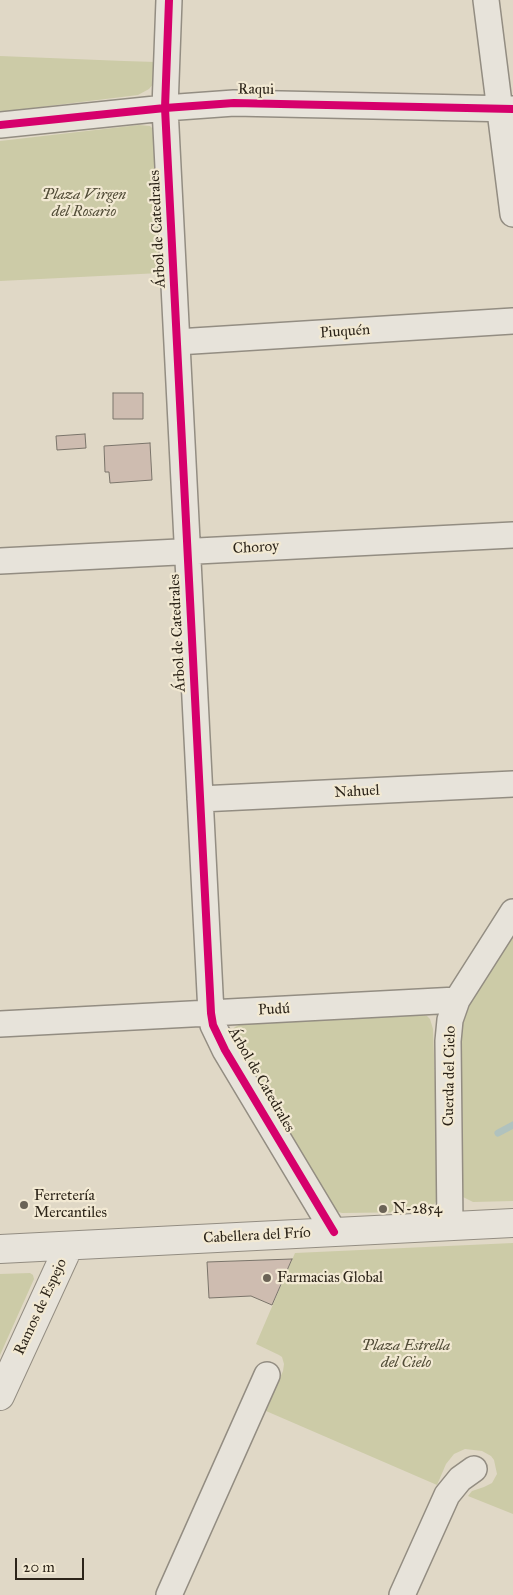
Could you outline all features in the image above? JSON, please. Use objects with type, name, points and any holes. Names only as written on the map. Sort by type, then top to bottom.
[{"type":"street","name":"Árbol de Catedrales","points":[[168,0],[165,108],[211,1013],[213,1025],[225,1050],[334,1232]]},
{"type":"street","points":[[486,0],[506,109],[513,214]]},
{"type":"street","name":"Raqui","points":[[0,125],[234,103],[506,109]]},
{"type":"street","name":"Piuquén","points":[[177,342],[513,321]]},
{"type":"street","name":"Choroy","points":[[0,561],[513,535]]},
{"type":"street","name":"Nahuel","points":[[200,799],[513,784]]},
{"type":"street","name":"Cuerda del Cielo","points":[[450,1226],[448,1031],[451,1014],[457,1000],[513,912]]},
{"type":"street","name":"Pudú","points":[[0,1024],[457,1000]]},
{"type":"street","name":"Cabellera del Frío","points":[[0,1249],[513,1223]]},
{"type":"street","name":"Ramos de Espejo","points":[[0,1396],[69,1246]]},
{"type":"street","points":[[169,1595],[267,1374]]},
{"type":"street","points":[[402,1595],[447,1495],[456,1484],[474,1469]]},
{"type":"green space","points":[[0,56],[156,62],[154,83],[149,89],[138,95],[0,112]]},
{"type":"green space","name":"Plaza Virgen del Rosario","points":[[139,125],[150,126],[154,130],[157,140],[160,273],[0,281],[0,141]]},
{"type":"green space","points":[[513,934],[513,1201],[473,1202],[463,1197],[460,1192],[459,1025],[468,1003]]},
{"type":"green space","points":[[417,1014],[427,1016],[433,1029],[439,1191],[436,1202],[432,1207],[419,1212],[342,1213],[335,1211],[325,1200],[233,1038],[232,1030],[241,1024]]},
{"type":"green space","name":"Plaza Estrella del Cielo","points":[[513,1243],[513,1514],[468,1496],[472,1491],[492,1483],[497,1474],[494,1460],[482,1451],[465,1449],[454,1454],[446,1464],[437,1485],[266,1411],[283,1371],[284,1364],[282,1357],[256,1344],[295,1253]]},
{"type":"green space","points":[[30,1273],[34,1279],[0,1355],[0,1274]]},
{"type":"building","points":[[113,393],[143,393],[143,419],[113,419]]},
{"type":"building","points":[[85,434],[86,448],[57,450],[56,436]]},
{"type":"building","points":[[150,443],[152,480],[110,483],[109,472],[105,472],[104,446]]},
{"type":"building","points":[[292,1259],[272,1305],[251,1296],[209,1298],[207,1262]]},
{"type":"waterway","points":[[498,1133],[513,1125]]},
{"type":"cycle path","points":[[169,0],[165,108],[211,1013],[213,1025],[225,1050],[334,1232]]},
{"type":"cycle path","points":[[0,125],[234,103],[513,109]]},
{"type":"place","name":"Ferretería Mercantiles","points":[[24,1205]]},
{"type":"place","name":"N-2854","points":[[383,1209]]},
{"type":"place","name":"Farmacias Global","points":[[267,1278]]}]
